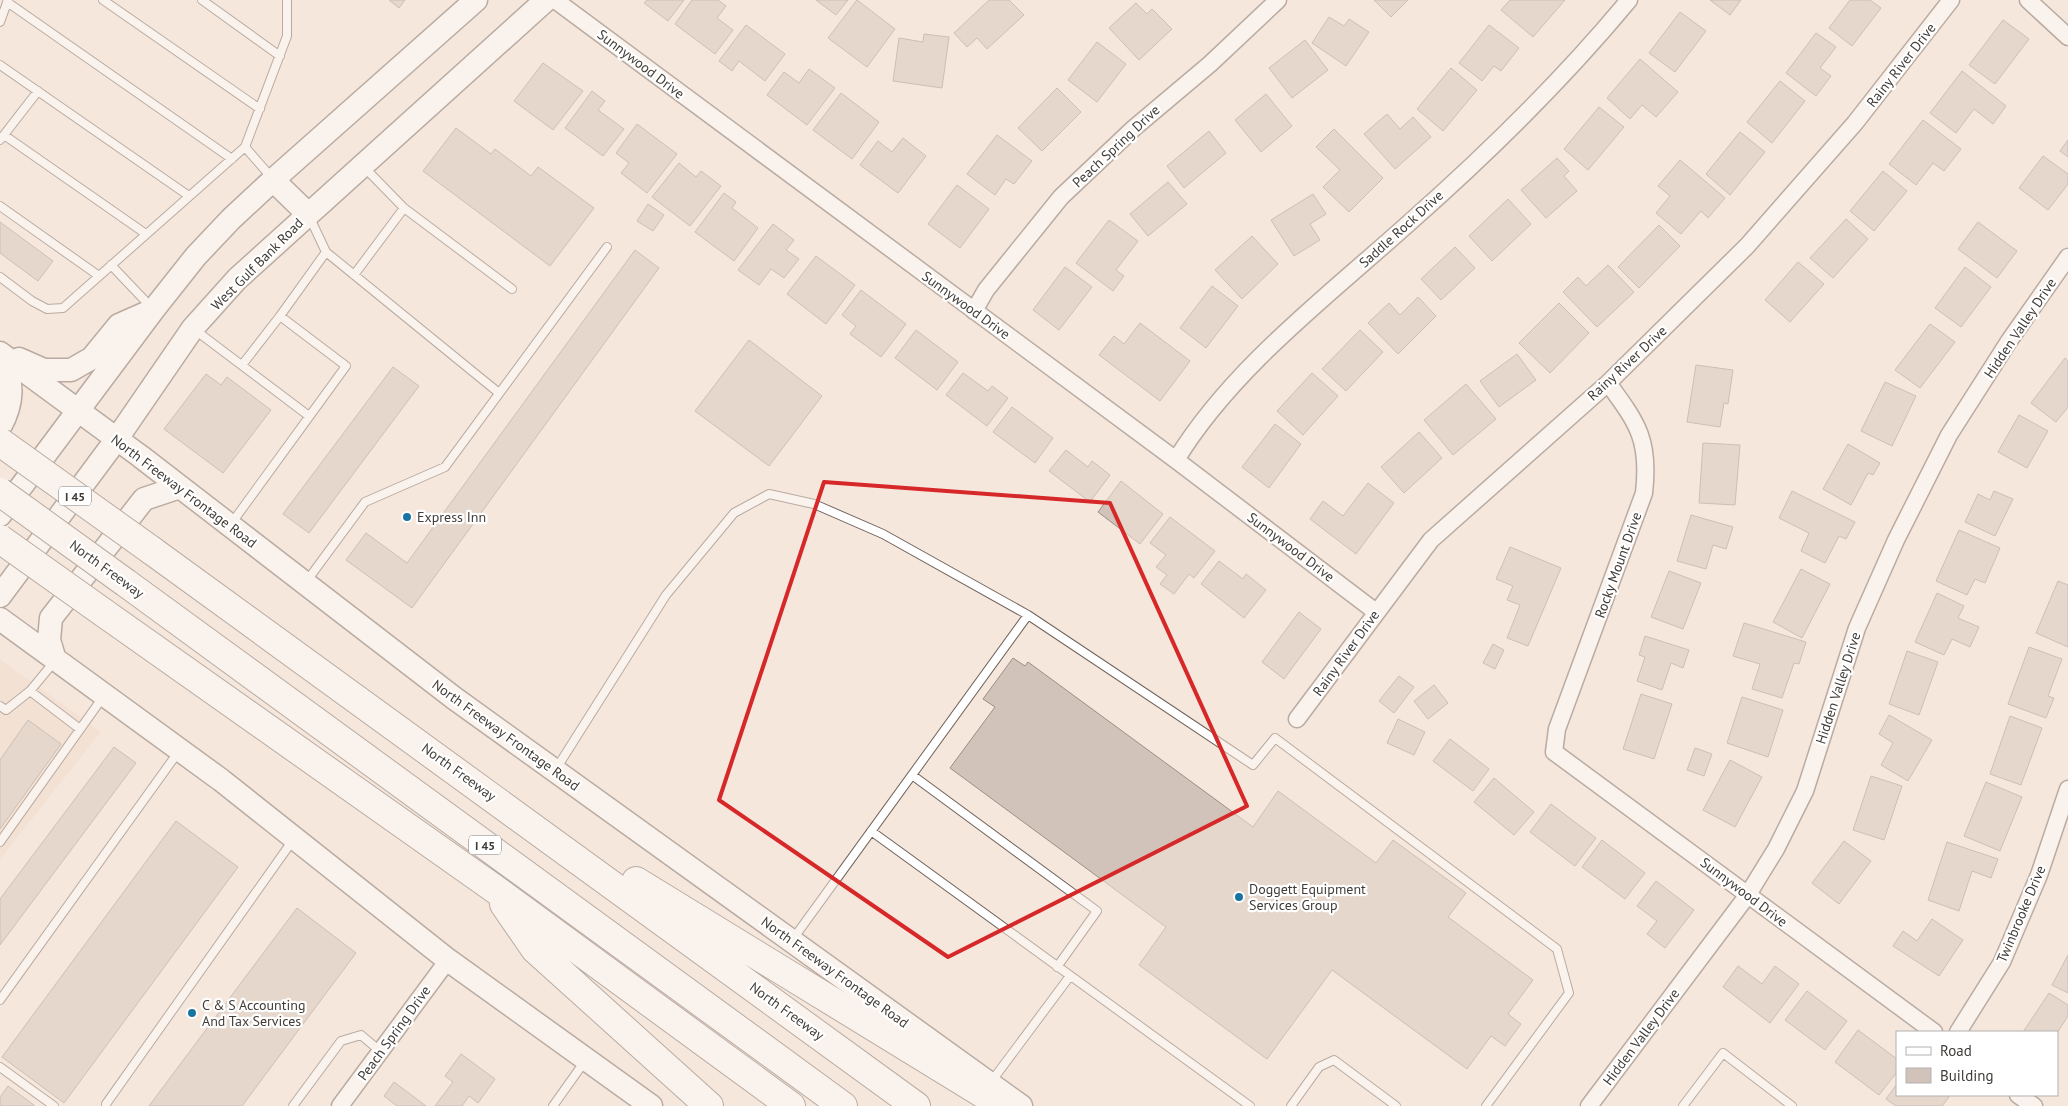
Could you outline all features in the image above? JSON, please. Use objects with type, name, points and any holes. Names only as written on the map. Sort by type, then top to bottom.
[{"type":"highway","name":"North Freeway","points":[[0,442],[466,777],[916,1106]]},
{"type":"highway","name":"North Freeway","points":[[0,492],[843,1106]]},
{"type":"highway","name":"I 45","points":[[0,539],[492,887],[791,1106]]},
{"type":"highway","points":[[466,777],[996,1095]]},
{"type":"highway","points":[[492,887],[535,949],[709,1106]]},
{"type":"main road","points":[[0,515],[154,309],[208,243],[273,180],[476,0]]},
{"type":"main road","name":"West Gulf Bank Road","points":[[0,596],[116,440],[193,328],[237,279],[546,0]]},
{"type":"main road","points":[[273,180],[308,214]]},
{"type":"main road","points":[[0,352],[44,370],[72,370],[92,358],[119,325],[154,309]]},
{"type":"main road","name":"North Freeway Frontage Road","points":[[0,352],[306,582],[454,698],[791,940],[996,1095],[1021,1106]]},
{"type":"main road","points":[[0,358],[7,369],[11,392],[10,405],[0,427]]},
{"type":"main road","points":[[55,660],[49,640],[51,618],[144,499],[180,487]]},
{"type":"main road","points":[[0,619],[180,750],[448,960],[651,1106]]},
{"type":"street","name":"Sunnywood Drive","points":[[555,0],[1176,460],[1376,612]]},
{"type":"street","name":"Peach Spring Drive","points":[[974,311],[986,290],[1061,198],[1134,128],[1210,64],[1278,0]]},
{"type":"street","name":"Saddle Rock Drive","points":[[1176,460],[1189,439],[1254,363],[1416,216],[1536,103],[1595,42],[1629,0]]},
{"type":"street","name":"Rainy River Drive","points":[[1297,719],[1431,540],[1608,382],[1727,267],[1790,200],[1855,123],[1952,0]]},
{"type":"street","points":[[2028,0],[2068,37]]},
{"type":"street","name":"Hidden Valley Drive","points":[[1590,1106],[1748,896],[1776,849],[1805,791],[1857,628],[1896,540],[1949,435],[2009,341],[2068,257]]},
{"type":"street","name":"Rocky Mount Drive","points":[[1554,752],[1557,729],[1644,493],[1646,464],[1642,435],[1630,413],[1608,382]]},
{"type":"street","name":"Sunnywood Drive","points":[[1554,752],[1933,1031]]},
{"type":"street","name":"Twinbrooke Drive","points":[[1959,1031],[2002,962],[2039,875],[2068,789]]},
{"type":"street","name":"Peach Spring Drive","points":[[340,1106],[448,960]]},
{"type":"street","points":[[2019,1096],[2034,1106]]},
{"type":"lane","points":[[103,0],[260,109]]},
{"type":"lane","points":[[202,0],[280,56]]},
{"type":"lane","points":[[0,277],[32,301],[47,309],[63,308],[246,147],[287,36],[287,0]]},
{"type":"lane","points":[[0,22],[7,1],[232,159]]},
{"type":"lane","points":[[0,65],[189,196]]},
{"type":"lane","points":[[38,91],[2,138],[146,234]]},
{"type":"lane","points":[[246,147],[273,180]]},
{"type":"lane","points":[[362,165],[404,208],[512,290]]},
{"type":"lane","points":[[0,206],[99,276]]},
{"type":"lane","points":[[354,275],[404,208]]},
{"type":"lane","points":[[308,214],[326,252],[499,393]]},
{"type":"lane","points":[[306,582],[365,502],[444,467],[607,247]]},
{"type":"lane","points":[[242,365],[326,252]]},
{"type":"lane","points":[[111,265],[154,309]]},
{"type":"lane","points":[[230,525],[346,366],[280,316]]},
{"type":"lane","points":[[193,328],[309,416]]},
{"type":"lane","points":[[555,771],[666,595],[734,513],[769,494],[814,504],[883,534],[1028,614],[1253,765],[1275,738],[1557,949],[1569,993],[1486,1106]]},
{"type":"lane","points":[[791,940],[1028,614]]},
{"type":"lane","points":[[0,706],[6,710],[30,691],[55,660]]},
{"type":"lane","points":[[30,691],[80,728]]},
{"type":"lane","points":[[0,842],[105,695]]},
{"type":"lane","points":[[0,1000],[180,750]]},
{"type":"lane","points":[[912,775],[1097,911],[1058,967]]},
{"type":"lane","points":[[871,831],[1250,1106]]},
{"type":"lane","points":[[106,1104],[294,838]]},
{"type":"lane","points":[[996,1095],[1070,976]]},
{"type":"lane","points":[[293,1106],[341,1041],[361,1035],[380,1052]]},
{"type":"lane","points":[[1694,1106],[1685,1103],[1723,1053],[1792,1106]]},
{"type":"lane","points":[[553,1106],[586,1060]]},
{"type":"lane","points":[[1291,1106],[1319,1068],[1334,1060],[1396,1106]]},
{"type":"lane","points":[[0,1067],[54,1106]]},
{"type":"highlighted area","points":[[824,482],[1110,503],[1247,806],[948,957],[719,800]]},
{"type":"shaded area","points":[[0,659],[101,732],[0,859]]},
{"type":"building","points":[[389,0],[405,0],[399,8]]},
{"type":"building","points":[[647,0],[684,0],[668,21],[644,3]]},
{"type":"building","points":[[692,0],[718,0],[726,6],[717,18],[733,30],[715,54],[675,24]]},
{"type":"building","points":[[816,0],[848,0],[836,15]]},
{"type":"building","points":[[857,0],[895,29],[867,67],[828,38]]},
{"type":"building","points":[[989,0],[1009,0],[1024,15],[987,49],[977,38],[967,47],[954,33]]},
{"type":"building","points":[[1374,0],[1408,0],[1391,17]]},
{"type":"building","points":[[1510,0],[1565,0],[1533,37],[1501,10]]},
{"type":"building","points":[[1710,0],[1741,0],[1730,15]]},
{"type":"building","points":[[1850,0],[1870,0],[1881,8],[1852,46],[1829,28]]},
{"type":"building","points":[[1136,3],[1147,14],[1152,9],[1172,29],[1139,60],[1109,28]]},
{"type":"building","points":[[1680,12],[1706,31],[1675,72],[1649,53]]},
{"type":"building","points":[[1329,17],[1344,26],[1349,19],[1369,32],[1346,66],[1312,43]]},
{"type":"building","points":[[2003,20],[2029,39],[1995,84],[1969,65]]},
{"type":"building","points":[[746,25],[785,54],[765,81],[739,61],[732,71],[719,61]]},
{"type":"building","points":[[1489,25],[1519,48],[1501,71],[1494,66],[1482,81],[1459,63]]},
{"type":"building","points":[[1816,33],[1836,47],[1820,68],[1831,76],[1816,96],[1786,73]]},
{"type":"building","points":[[924,34],[949,37],[942,88],[893,81],[899,38],[923,42]]},
{"type":"building","points":[[1305,40],[1328,70],[1292,98],[1269,68]]},
{"type":"building","points":[[1097,42],[1126,64],[1097,102],[1068,80]]},
{"type":"building","points":[[1640,59],[1678,92],[1656,117],[1642,105],[1630,119],[1607,98]]},
{"type":"building","points":[[543,63],[583,91],[553,130],[514,101]]},
{"type":"building","points":[[1451,68],[1477,90],[1443,131],[1417,109]]},
{"type":"building","points":[[809,69],[835,88],[807,125],[767,95],[784,72],[799,83]]},
{"type":"building","points":[[1962,71],[2006,106],[1993,124],[1974,109],[1956,133],[1930,113]]},
{"type":"building","points":[[1780,81],[1805,101],[1772,143],[1747,122]]},
{"type":"building","points":[[1057,88],[1081,112],[1042,151],[1018,128]]},
{"type":"building","points":[[592,91],[605,101],[598,110],[624,129],[603,156],[565,128]]},
{"type":"building","points":[[841,93],[879,122],[852,159],[813,130]]},
{"type":"building","points":[[1266,94],[1292,126],[1261,152],[1235,120]]},
{"type":"building","points":[[1599,107],[1624,127],[1588,170],[1564,149]]},
{"type":"building","points":[[1387,114],[1400,129],[1413,117],[1431,137],[1395,169],[1364,134]]},
{"type":"building","points":[[1923,120],[1961,149],[1944,171],[1933,163],[1916,185],[1889,164]]},
{"type":"building","points":[[637,124],[677,154],[647,193],[621,173],[629,163],[616,153]]},
{"type":"building","points":[[456,128],[491,154],[495,149],[531,176],[538,167],[594,208],[550,266],[423,171]]},
{"type":"building","points":[[1334,129],[1383,178],[1349,212],[1323,187],[1340,170],[1316,147]]},
{"type":"building","points":[[1209,131],[1226,153],[1184,188],[1167,166]]},
{"type":"building","points":[[1740,132],[1765,152],[1730,195],[1706,174]]},
{"type":"building","points":[[997,135],[1032,161],[1014,184],[1006,179],[995,195],[967,174]]},
{"type":"building","points":[[903,138],[926,156],[898,193],[860,165],[878,141],[892,152]]},
{"type":"building","points":[[2068,140],[2068,157],[2060,151]]},
{"type":"building","points":[[2043,156],[2068,174],[2068,184],[2048,210],[2019,188]]},
{"type":"building","points":[[1557,158],[1569,171],[1564,176],[1577,191],[1546,218],[1521,190]]},
{"type":"building","points":[[1680,160],[1725,198],[1708,218],[1701,211],[1681,234],[1656,213],[1670,196],[1658,186]]},
{"type":"building","points":[[679,163],[696,177],[701,171],[721,186],[690,226],[652,197]]},
{"type":"building","points":[[1883,171],[1907,191],[1874,231],[1850,211]]},
{"type":"building","points":[[1168,182],[1187,204],[1148,236],[1130,214]]},
{"type":"building","points":[[957,185],[989,209],[960,248],[928,224]]},
{"type":"building","points":[[724,193],[736,202],[732,208],[758,228],[734,261],[695,232]]},
{"type":"building","points":[[1313,194],[1326,214],[1310,224],[1320,240],[1294,256],[1271,220]]},
{"type":"building","points":[[1508,199],[1531,224],[1492,261],[1469,236]]},
{"type":"building","points":[[648,204],[664,215],[653,231],[637,221]]},
{"type":"building","points":[[1846,219],[1868,239],[1833,278],[1810,258]]},
{"type":"building","points":[[1109,220],[1138,241],[1116,270],[1124,276],[1113,291],[1076,263]]},
{"type":"building","points":[[0,222],[53,261],[38,281],[0,253]]},
{"type":"building","points":[[1978,222],[2017,251],[1997,278],[1958,249]]},
{"type":"building","points":[[773,224],[794,240],[786,250],[799,259],[784,278],[771,269],[759,285],[738,270]]},
{"type":"building","points":[[1659,225],[1680,246],[1639,288],[1618,267]]},
{"type":"building","points":[[1252,236],[1278,264],[1242,299],[1215,270]]},
{"type":"building","points":[[1455,247],[1475,268],[1441,300],[1421,279]]},
{"type":"building","points":[[635,250],[659,268],[412,608],[346,560],[366,533],[407,563]]},
{"type":"building","points":[[816,256],[855,285],[826,324],[787,294]]},
{"type":"building","points":[[1798,262],[1824,284],[1790,322],[1765,300]]},
{"type":"building","points":[[1608,265],[1634,292],[1597,327],[1563,292],[1578,277],[1586,286]]},
{"type":"building","points":[[1065,267],[1092,287],[1059,330],[1033,310]]},
{"type":"building","points":[[1965,267],[1991,287],[1961,327],[1935,308]]},
{"type":"building","points":[[1212,286],[1238,306],[1206,348],[1180,328]]},
{"type":"building","points":[[861,290],[906,324],[881,357],[850,334],[856,326],[842,315]]},
{"type":"building","points":[[1418,297],[1436,316],[1398,354],[1368,323],[1389,303],[1400,315]]},
{"type":"building","points":[[1559,303],[1589,333],[1550,373],[1519,343]]},
{"type":"building","points":[[1140,323],[1190,361],[1160,401],[1099,355],[1114,336],[1124,344]]},
{"type":"building","points":[[1930,324],[1955,342],[1920,388],[1895,370]]},
{"type":"building","points":[[916,330],[958,362],[937,390],[895,358]]},
{"type":"building","points":[[1360,330],[1383,352],[1346,391],[1322,369]]},
{"type":"building","points":[[749,340],[822,396],[769,466],[695,411]]},
{"type":"building","points":[[1517,354],[1536,380],[1499,407],[1480,381]]},
{"type":"building","points":[[2065,358],[2068,361],[2068,407],[2056,422],[2031,403]]},
{"type":"building","points":[[1696,365],[1733,370],[1728,404],[1724,403],[1720,427],[1687,422]]},
{"type":"building","points":[[393,367],[419,386],[309,533],[283,514]]},
{"type":"building","points":[[963,373],[988,391],[992,386],[1008,398],[987,426],[946,395]]},
{"type":"building","points":[[1312,373],[1338,396],[1303,435],[1277,411]]},
{"type":"building","points":[[206,374],[221,385],[227,377],[271,410],[223,473],[164,429]]},
{"type":"building","points":[[1885,382],[1916,396],[1892,446],[1861,431]]},
{"type":"building","points":[[1466,384],[1496,419],[1453,455],[1424,420]]},
{"type":"building","points":[[1012,407],[1053,438],[1035,463],[993,432]]},
{"type":"building","points":[[2019,415],[2048,431],[2027,468],[1998,452]]},
{"type":"building","points":[[1275,424],[1301,444],[1269,488],[1242,467]]},
{"type":"building","points":[[1419,432],[1442,458],[1404,493],[1381,467]]},
{"type":"building","points":[[1703,443],[1740,445],[1735,505],[1699,503]]},
{"type":"building","points":[[1848,444],[1880,463],[1873,475],[1868,473],[1851,505],[1823,489]]},
{"type":"building","points":[[1066,450],[1088,467],[1092,461],[1110,475],[1090,502],[1049,471]]},
{"type":"building","points":[[1121,481],[1163,514],[1140,544],[1098,512]]},
{"type":"building","points":[[1368,483],[1394,503],[1356,554],[1310,519],[1323,501],[1343,516]]},
{"type":"building","points":[[1792,491],[1855,522],[1846,539],[1839,536],[1825,563],[1801,551],[1809,533],[1779,518]]},
{"type":"building","points":[[1994,491],[2013,499],[1995,536],[1965,522],[1978,494],[1990,500]]},
{"type":"building","points":[[1691,515],[1733,527],[1726,549],[1713,545],[1706,569],[1677,561]]},
{"type":"building","points":[[1170,517],[1215,551],[1194,578],[1189,574],[1174,594],[1160,584],[1167,575],[1156,567],[1166,555],[1150,543]]},
{"type":"building","points":[[1959,530],[2000,548],[1985,583],[1975,579],[1967,595],[1936,581]]},
{"type":"building","points":[[1510,547],[1561,568],[1528,646],[1507,638],[1520,605],[1507,600],[1513,586],[1496,579]]},
{"type":"building","points":[[1219,561],[1243,579],[1246,574],[1266,590],[1244,618],[1201,584]]},
{"type":"building","points":[[1801,569],[1830,584],[1802,638],[1773,622]]},
{"type":"building","points":[[1669,571],[1701,583],[1683,629],[1651,617]]},
{"type":"building","points":[[2058,581],[2068,585],[2068,647],[2036,633]]},
{"type":"building","points":[[1937,593],[1964,606],[1958,618],[1979,627],[1970,647],[1952,639],[1944,655],[1915,642]]},
{"type":"building","points":[[1299,612],[1321,629],[1284,679],[1262,662]]},
{"type":"building","points":[[1744,623],[1806,642],[1799,664],[1794,663],[1782,698],[1752,689],[1760,664],[1733,656]]},
{"type":"building","points":[[1645,636],[1689,650],[1683,668],[1671,663],[1662,690],[1637,681],[1645,657],[1639,655]]},
{"type":"building","points":[[1493,644],[1504,650],[1495,669],[1483,663]]},
{"type":"building","points":[[2029,647],[2062,659],[2048,696],[2054,698],[2046,718],[2008,704]]},
{"type":"building","points":[[1907,651],[1938,662],[1919,715],[1889,704]]},
{"type":"building","points":[[1013,658],[1025,666],[1028,662],[1253,827],[1278,791],[1376,863],[1393,840],[1466,893],[1448,917],[1533,980],[1508,1014],[1521,1024],[1505,1046],[1491,1036],[1467,1069],[1332,970],[1267,1059],[1139,965],[1166,927],[950,768],[995,707],[983,699]]},
{"type":"building","points":[[1399,676],[1414,687],[1394,713],[1379,701]]},
{"type":"building","points":[[1434,685],[1448,703],[1428,719],[1414,701]]},
{"type":"building","points":[[1641,694],[1672,704],[1654,759],[1623,749]]},
{"type":"building","points":[[1742,697],[1783,710],[1768,757],[1727,743]]},
{"type":"building","points":[[1889,715],[1932,740],[1908,781],[1881,765],[1893,743],[1879,734]]},
{"type":"building","points":[[2010,716],[2042,728],[2021,785],[1990,774]]},
{"type":"building","points":[[1398,719],[1425,732],[1414,755],[1387,743]]},
{"type":"building","points":[[28,720],[61,744],[0,829],[0,760]]},
{"type":"building","points":[[1450,739],[1489,769],[1473,791],[1433,761]]},
{"type":"building","points":[[114,747],[136,763],[0,945],[0,899]]},
{"type":"building","points":[[1695,748],[1712,754],[1704,776],[1687,770]]},
{"type":"building","points":[[1730,760],[1762,777],[1735,827],[1703,810]]},
{"type":"building","points":[[1871,776],[1902,786],[1884,840],[1853,830]]},
{"type":"building","points":[[1494,778],[1534,812],[1514,835],[1474,802]]},
{"type":"building","points":[[1986,782],[2022,797],[2000,851],[1964,836]]},
{"type":"building","points":[[1551,804],[1596,838],[1575,866],[1530,832]]},
{"type":"building","points":[[176,821],[238,867],[64,1103],[2,1057]]},
{"type":"building","points":[[1602,840],[1645,873],[1625,899],[1582,867]]},
{"type":"building","points":[[1844,841],[1871,861],[1839,904],[1812,883]]},
{"type":"building","points":[[1947,842],[1998,859],[1991,878],[1972,871],[1959,911],[1928,900]]},
{"type":"building","points":[[1656,881],[1694,910],[1665,948],[1647,934],[1657,921],[1637,906]]},
{"type":"building","points":[[297,908],[356,953],[242,1106],[149,1106]]},
{"type":"building","points":[[1932,919],[1963,940],[1939,976],[1893,946],[1903,931],[1917,941]]},
{"type":"building","points":[[2068,955],[2068,993],[2052,985]]},
{"type":"building","points":[[1738,966],[1762,984],[1775,966],[1799,984],[1770,1023],[1723,987]]},
{"type":"building","points":[[1807,991],[1847,1021],[1825,1050],[1785,1020]]},
{"type":"building","points":[[2049,993],[2068,1005],[2068,1016],[2058,1031],[2024,1031]]},
{"type":"building","points":[[1858,1030],[1896,1058],[1896,1073],[1879,1095],[1835,1062]]},
{"type":"building","points":[[461,1054],[495,1079],[478,1103],[469,1096],[462,1106],[435,1106],[453,1082],[445,1076]]},
{"type":"building","points":[[394,1082],[426,1106],[397,1106],[384,1096]]},
{"type":"building","points":[[1896,1085],[1896,1096],[1949,1097],[1942,1106],[1896,1106],[1886,1099]]},
{"type":"building","points":[[8,1086],[34,1106],[0,1106],[0,1097]]},
{"type":"place","name":"Express Inn","points":[[407,517]]},
{"type":"place","name":"Doggett Equipment Services Group","points":[[1239,897]]},
{"type":"place","name":"C & S Accounting And Tax Services","points":[[192,1013]]}]
